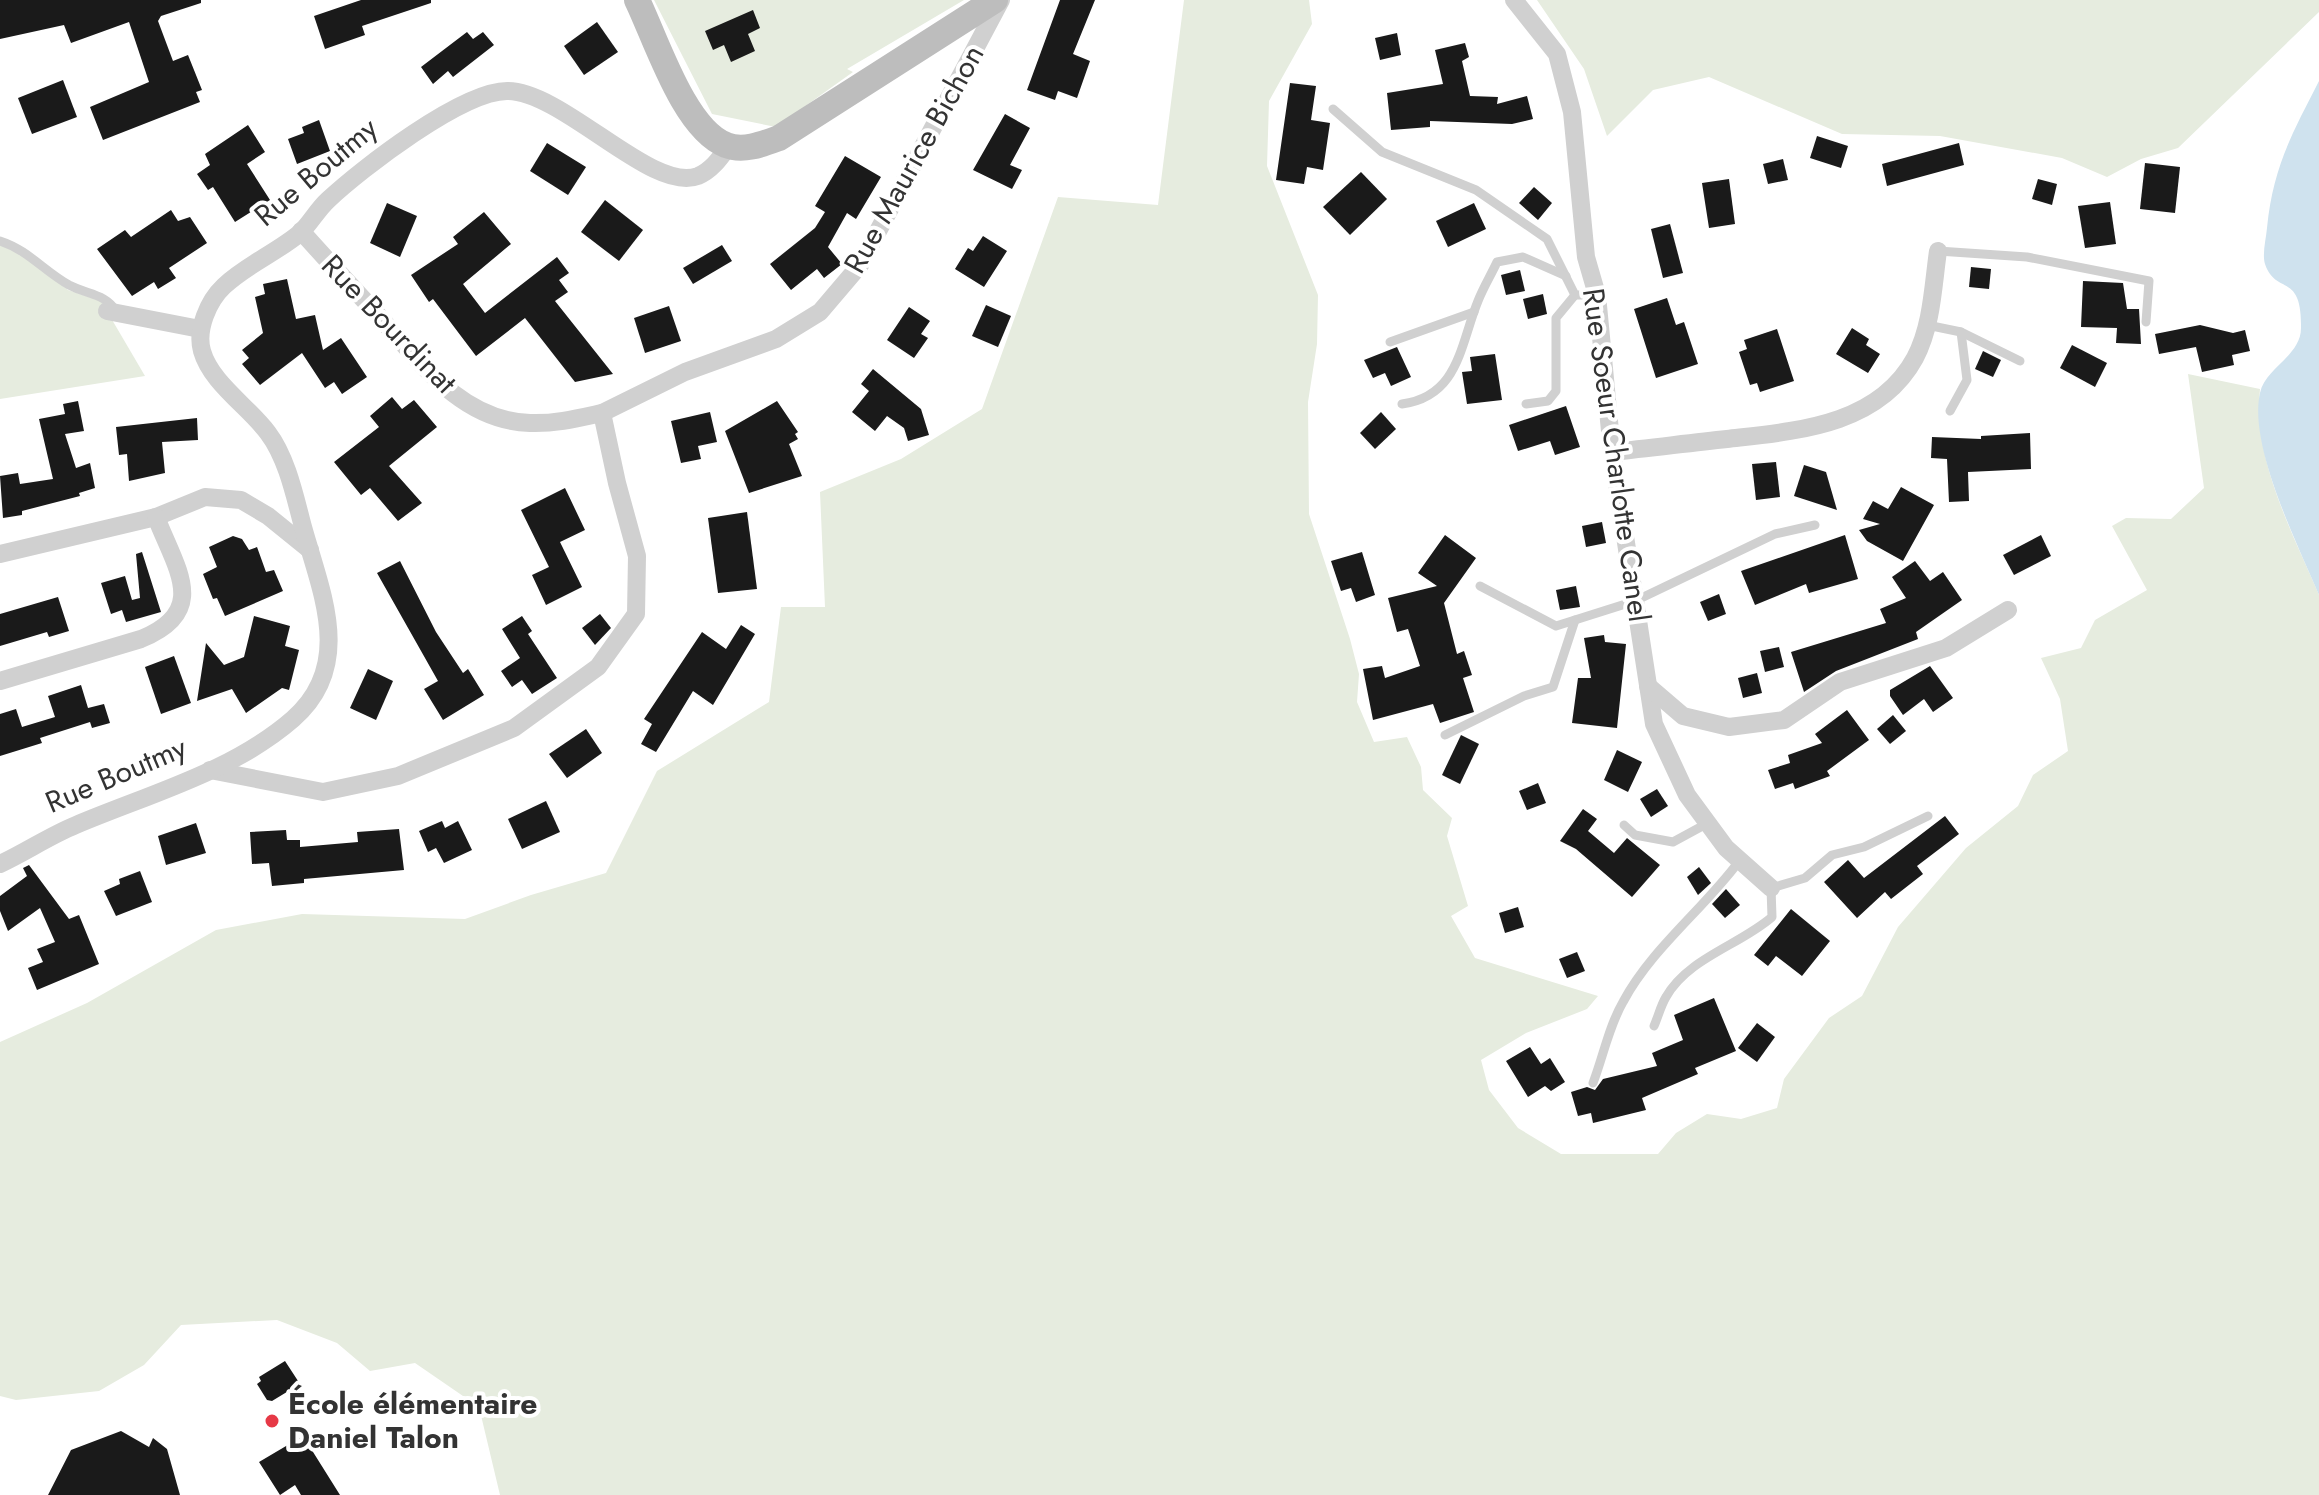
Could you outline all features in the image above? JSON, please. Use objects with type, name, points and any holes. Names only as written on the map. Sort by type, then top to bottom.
[{"type":"street","points":[[637,0],[688,109],[708,136],[728,147],[754,147],[779,138],[998,0]]},
{"type":"street","name":"Rue Maurice Bichon","points":[[602,413],[685,372],[776,339],[820,312],[860,265],[998,0]]},
{"type":"street","name":"Rue Soeur Charlotte Canel","points":[[1514,0],[1557,54],[1572,112],[1586,257],[1597,295],[1612,452],[1654,724],[1687,795],[1740,860],[1771,888]]},
{"type":"street","name":"Rue Boutmy","points":[[0,864],[55,833],[210,770],[295,718],[325,673],[331,619],[294,492],[271,436],[207,366],[200,346],[200,329],[222,287],[301,231],[324,204],[388,150],[475,99],[503,91],[529,92],[659,173],[695,178],[712,168],[728,147]]},
{"type":"street","name":"Rue Bourdinat","points":[[301,231],[433,378],[464,400],[491,415],[528,424],[563,422],[602,413]]},
{"type":"street","points":[[1612,452],[1802,431],[1844,419],[1887,394],[1914,359],[1927,325],[1938,251]]},
{"type":"street","points":[[113,312],[200,329]]},
{"type":"street","points":[[210,770],[323,792],[398,776],[514,728],[598,667],[636,614],[637,556],[602,413]]},
{"type":"street","points":[[0,554],[156,517],[205,497],[241,500],[268,516],[310,550]]},
{"type":"street","points":[[0,681],[163,630],[176,616],[185,596],[156,517]]},
{"type":"street","points":[[1648,686],[1683,716],[1729,727],[1784,720],[1840,682],[1946,648],[2008,610]]},
{"type":"lane","points":[[1333,109],[1382,152],[1476,190],[1547,239],[1575,295]]},
{"type":"lane","points":[[0,241],[20,247],[70,285],[109,299],[113,312]]},
{"type":"lane","points":[[1938,251],[2027,257],[2149,281],[2146,322]]},
{"type":"lane","points":[[1402,404],[1434,393],[1451,377],[1474,312],[1497,262],[1523,257],[1566,276]]},
{"type":"lane","points":[[1575,295],[1597,295]]},
{"type":"lane","points":[[1526,404],[1548,401],[1556,391],[1556,318],[1575,295]]},
{"type":"lane","points":[[1390,342],[1474,312]]},
{"type":"lane","points":[[1927,325],[1961,332],[2020,361]]},
{"type":"lane","points":[[1950,411],[1967,380],[1961,332]]},
{"type":"lane","points":[[1480,586],[1556,626],[1635,601],[1775,534],[1815,525]]},
{"type":"lane","points":[[1445,735],[1524,696],[1553,687],[1575,620]]},
{"type":"lane","points":[[1654,1026],[1666,996],[1683,977],[1753,933],[1772,917],[1771,888],[1805,878],[1832,855],[1864,847],[1928,816]]},
{"type":"lane","points":[[1624,825],[1635,835],[1673,842],[1708,823]]},
{"type":"lane","points":[[1593,1083],[1622,1002],[1664,946],[1722,886],[1740,860]]},
{"type":"shaded area","points":[[654,0],[964,0],[847,69],[853,72],[776,127],[712,114]]},
{"type":"shaded area","points":[[1184,0],[1309,0],[1312,24],[1269,101],[1267,166],[1318,295],[1317,344],[1308,402],[1309,514],[1359,674],[1357,702],[1374,742],[1407,737],[1421,767],[1423,790],[1452,818],[1447,836],[1468,906],[1451,916],[1475,958],[1598,996],[1587,1009],[1526,1033],[1481,1060],[1489,1090],[1518,1128],[1561,1154],[1658,1154],[1676,1133],[1707,1114],[1741,1119],[1777,1108],[1784,1079],[1829,1018],[1862,996],[1898,927],[1966,848],[2018,806],[2033,775],[2068,751],[2060,699],[2041,658],[2081,648],[2095,620],[2147,590],[2112,526],[2126,518],[2171,519],[2204,488],[2188,374],[2260,389],[2259,416],[2268,469],[2319,595],[2319,1495],[500,1495],[479,1407],[415,1363],[370,1371],[337,1343],[277,1320],[181,1325],[144,1365],[99,1391],[16,1400],[0,1396],[0,1042],[87,1003],[216,930],[302,914],[465,919],[606,873],[657,771],[769,702],[781,607],[825,607],[820,492],[901,459],[982,409],[1058,197],[1158,205]]},
{"type":"shaded area","points":[[1537,0],[2319,0],[2319,12],[2178,148],[2141,159],[2107,177],[2062,158],[1940,136],[1842,134],[1709,77],[1653,90],[1607,136],[1584,69]]},
{"type":"shaded area","points":[[0,245],[20,252],[68,290],[101,301],[145,376],[0,399]]},
{"type":"water","points":[[2319,81],[2319,595],[2277,495],[2261,440],[2258,415],[2263,384],[2295,346],[2301,328],[2297,298],[2293,291],[2270,274],[2264,251],[2279,169]]},
{"type":"building","points":[[0,0],[201,0],[201,3],[161,16],[158,21],[173,61],[188,55],[202,90],[196,92],[200,102],[103,140],[90,107],[149,82],[129,22],[71,43],[64,25],[0,39]]},
{"type":"building","points":[[361,0],[431,0],[431,3],[362,26],[365,35],[325,49],[314,16]]},
{"type":"building","points":[[1060,0],[1095,0],[1073,54],[1090,61],[1077,98],[1058,91],[1055,100],[1027,90]]},
{"type":"building","points":[[753,10],[760,28],[748,34],[755,51],[731,62],[724,45],[713,50],[705,31]]},
{"type":"building","points":[[597,22],[618,52],[584,75],[564,46]]},
{"type":"building","points":[[467,32],[473,39],[483,32],[494,45],[453,77],[448,71],[433,84],[421,67]]},
{"type":"building","points":[[1397,33],[1401,55],[1380,60],[1375,38]]},
{"type":"building","points":[[1465,43],[1469,57],[1462,61],[1470,96],[1498,97],[1497,104],[1527,96],[1533,119],[1512,124],[1430,121],[1430,127],[1391,130],[1387,93],[1443,84],[1435,50]]},
{"type":"building","points":[[63,80],[77,117],[32,134],[18,98]]},
{"type":"building","points":[[1290,83],[1316,86],[1311,120],[1330,123],[1323,170],[1307,167],[1304,184],[1276,180]]},
{"type":"building","points":[[1005,114],[1030,128],[1010,165],[1022,170],[1012,189],[973,170]]},
{"type":"building","points":[[319,120],[330,151],[297,164],[288,139],[304,133],[302,127]]},
{"type":"building","points":[[248,125],[265,152],[247,164],[270,200],[235,222],[213,187],[208,190],[197,174],[210,165],[205,154]]},
{"type":"building","points":[[1817,136],[1848,146],[1841,168],[1810,158]]},
{"type":"building","points":[[547,143],[586,167],[568,195],[530,171]]},
{"type":"building","points":[[1959,143],[1964,165],[1887,186],[1882,164]]},
{"type":"building","points":[[845,156],[881,177],[856,219],[847,213],[828,247],[842,264],[824,278],[817,269],[791,290],[770,264],[815,228],[825,212],[815,206]]},
{"type":"building","points":[[1783,159],[1788,180],[1768,184],[1763,164]]},
{"type":"building","points":[[2145,163],[2180,167],[2175,213],[2140,209]]},
{"type":"building","points":[[1361,172],[1387,199],[1350,235],[1323,207]]},
{"type":"building","points":[[1729,179],[1735,224],[1709,228],[1702,183]]},
{"type":"building","points":[[2038,179],[2057,184],[2052,205],[2032,199]]},
{"type":"building","points":[[1534,187],[1552,203],[1538,220],[1519,203]]},
{"type":"building","points":[[605,200],[643,230],[619,261],[581,232]]},
{"type":"building","points":[[2110,202],[2116,244],[2085,248],[2078,206]]},
{"type":"building","points":[[387,203],[417,216],[400,257],[370,243]]},
{"type":"building","points":[[1474,203],[1486,229],[1448,247],[1436,221]]},
{"type":"building","points":[[171,210],[178,221],[190,217],[207,243],[169,268],[176,278],[158,289],[154,282],[132,296],[97,249],[125,230],[131,237]]},
{"type":"building","points":[[484,212],[511,244],[463,284],[485,313],[557,257],[569,273],[559,280],[568,292],[555,301],[613,374],[575,382],[525,318],[476,356],[433,299],[429,302],[411,275],[458,244],[453,237]]},
{"type":"building","points":[[1670,224],[1683,273],[1663,278],[1651,229]]},
{"type":"building","points":[[983,236],[1007,251],[984,287],[955,269],[968,248],[973,251]]},
{"type":"building","points":[[722,245],[732,261],[693,284],[683,268]]},
{"type":"building","points":[[1971,267],[1991,269],[1989,289],[1969,287]]},
{"type":"building","points":[[1520,270],[1525,291],[1506,295],[1501,275]]},
{"type":"building","points":[[287,279],[296,319],[315,315],[323,350],[341,338],[367,377],[342,394],[334,382],[325,388],[302,353],[260,385],[242,364],[249,358],[242,350],[263,333],[255,297],[265,294],[263,284]]},
{"type":"building","points":[[2083,281],[2123,283],[2127,309],[2139,309],[2141,344],[2116,343],[2117,328],[2081,327]]},
{"type":"building","points":[[1543,294],[1547,314],[1528,319],[1523,299]]},
{"type":"building","points":[[1667,298],[1676,325],[1684,322],[1698,364],[1656,378],[1634,309]]},
{"type":"building","points":[[986,305],[1011,316],[998,347],[972,336]]},
{"type":"building","points":[[669,306],[681,341],[645,353],[634,318]]},
{"type":"building","points":[[909,307],[930,321],[921,334],[928,338],[914,358],[887,340]]},
{"type":"building","points":[[2200,325],[2233,333],[2245,330],[2250,351],[2232,355],[2234,365],[2202,372],[2196,347],[2159,354],[2155,334]]},
{"type":"building","points":[[1852,328],[1869,339],[1866,345],[1880,354],[1868,373],[1836,354]]},
{"type":"building","points":[[1777,329],[1794,381],[1760,392],[1757,383],[1750,385],[1739,352],[1747,349],[1744,340]]},
{"type":"building","points":[[2072,345],[2107,363],[2095,387],[2060,368]]},
{"type":"building","points":[[1397,347],[1411,377],[1391,386],[1385,373],[1373,378],[1364,360]]},
{"type":"building","points":[[1983,351],[2001,360],[1993,377],[1975,369]]},
{"type":"building","points":[[1495,354],[1502,400],[1467,404],[1462,372],[1472,371],[1470,357]]},
{"type":"building","points":[[873,369],[921,409],[929,435],[908,441],[904,428],[887,416],[875,431],[852,412],[869,391],[861,384]]},
{"type":"building","points":[[392,397],[402,409],[414,400],[437,427],[389,466],[422,503],[398,521],[370,488],[361,495],[334,462],[379,427],[370,416]]},
{"type":"building","points":[[78,401],[84,431],[65,434],[76,468],[90,463],[95,488],[79,493],[80,496],[22,511],[22,515],[3,518],[0,476],[18,473],[20,484],[53,479],[39,419],[65,414],[63,404]]},
{"type":"building","points":[[777,401],[798,432],[795,434],[798,439],[789,444],[802,476],[749,493],[725,431]]},
{"type":"building","points":[[1566,406],[1580,447],[1555,455],[1550,441],[1518,451],[1509,425]]},
{"type":"building","points":[[710,412],[717,442],[698,446],[701,459],[681,463],[671,421]]},
{"type":"building","points":[[1381,412],[1396,429],[1375,449],[1360,433]]},
{"type":"building","points":[[197,418],[198,440],[162,442],[165,473],[129,481],[127,454],[119,455],[116,427]]},
{"type":"building","points":[[2030,433],[2031,469],[1968,472],[1969,501],[1949,502],[1947,459],[1931,458],[1932,437],[1981,439],[1981,436]]},
{"type":"building","points":[[1776,462],[1780,497],[1756,500],[1752,464]]},
{"type":"building","points":[[1804,465],[1826,472],[1837,510],[1794,496]]},
{"type":"building","points":[[1901,487],[1934,505],[1903,561],[1867,541],[1859,530],[1880,524],[1863,519],[1873,501],[1888,509]]},
{"type":"building","points":[[565,488],[585,530],[560,542],[582,587],[546,605],[532,575],[549,567],[521,510]]},
{"type":"building","points":[[747,512],[757,589],[718,593],[708,518]]},
{"type":"building","points":[[1602,522],[1606,543],[1586,547],[1582,526]]},
{"type":"building","points":[[1445,535],[1476,558],[1444,603],[1457,654],[1464,651],[1472,675],[1463,678],[1474,712],[1440,723],[1433,704],[1373,720],[1363,669],[1382,666],[1385,678],[1420,666],[1408,629],[1397,632],[1388,598],[1437,586],[1418,573]]},
{"type":"building","points":[[1845,535],[1858,579],[1809,593],[1806,584],[1755,605],[1741,571]]},
{"type":"building","points":[[2041,535],[2051,556],[2014,575],[2003,555]]},
{"type":"building","points":[[233,536],[242,539],[249,550],[257,547],[266,572],[274,570],[283,591],[225,616],[217,598],[213,599],[203,574],[217,567],[209,547]]},
{"type":"building","points":[[142,552],[161,612],[126,622],[122,610],[111,614],[101,583],[125,576],[132,600],[140,598],[136,554]]},
{"type":"building","points":[[1362,552],[1375,595],[1356,602],[1351,588],[1341,591],[1331,561]]},
{"type":"building","points":[[400,561],[436,632],[463,673],[468,669],[484,695],[443,720],[424,689],[438,681],[377,573]]},
{"type":"building","points":[[1915,561],[1930,581],[1943,572],[1962,600],[1916,632],[1918,639],[1836,671],[1804,692],[1791,652],[1886,623],[1880,609],[1906,598],[1892,577]]},
{"type":"building","points":[[1576,586],[1580,607],[1560,610],[1556,590]]},
{"type":"building","points":[[1719,594],[1726,614],[1708,621],[1700,602]]},
{"type":"building","points":[[58,597],[69,631],[49,637],[47,632],[0,646],[0,614]]},
{"type":"building","points":[[600,614],[611,628],[595,645],[582,628]]},
{"type":"building","points":[[254,616],[290,626],[285,646],[299,650],[289,690],[282,688],[246,713],[232,689],[197,701],[206,643],[224,665],[244,657]]},
{"type":"building","points":[[522,616],[532,631],[528,634],[557,678],[532,694],[522,680],[512,687],[501,671],[520,658],[502,629]]},
{"type":"building","points":[[741,625],[755,634],[713,705],[693,691],[656,752],[641,744],[652,724],[644,719],[702,632],[726,649]]},
{"type":"building","points":[[1604,635],[1605,642],[1626,644],[1617,728],[1572,723],[1578,678],[1591,678],[1584,638]]},
{"type":"building","points":[[1779,647],[1784,667],[1765,672],[1760,651]]},
{"type":"building","points":[[174,656],[191,703],[161,714],[145,667]]},
{"type":"building","points":[[1930,666],[1953,698],[1933,712],[1924,699],[1903,715],[1890,696],[1890,690]]},
{"type":"building","points":[[368,669],[393,681],[376,720],[350,708]]},
{"type":"building","points":[[1757,673],[1762,693],[1743,698],[1738,678]]},
{"type":"building","points":[[81,685],[88,708],[104,704],[110,723],[92,728],[90,722],[40,738],[42,743],[0,756],[0,714],[16,709],[22,727],[55,717],[48,696]]},
{"type":"building","points":[[1847,710],[1869,740],[1827,771],[1830,776],[1795,789],[1793,783],[1775,789],[1768,770],[1790,763],[1788,755],[1822,743],[1815,734]]},
{"type":"building","points":[[1893,715],[1906,731],[1890,744],[1877,729]]},
{"type":"building","points":[[586,729],[602,753],[567,778],[549,754]]},
{"type":"building","points":[[1461,735],[1479,744],[1460,784],[1442,775]]},
{"type":"building","points":[[1617,750],[1642,762],[1628,792],[1604,780]]},
{"type":"building","points":[[1538,783],[1546,803],[1527,810],[1519,791]]},
{"type":"building","points":[[1657,789],[1668,806],[1651,817],[1640,799]]},
{"type":"building","points":[[546,801],[560,832],[522,849],[508,819]]},
{"type":"building","points":[[1583,809],[1597,819],[1588,831],[1614,853],[1627,838],[1660,865],[1632,897],[1576,849],[1560,841]]},
{"type":"building","points":[[1945,816],[1959,834],[1917,866],[1923,874],[1891,899],[1885,892],[1857,918],[1824,882],[1848,860],[1864,878]]},
{"type":"building","points":[[442,821],[445,828],[458,821],[472,850],[444,863],[436,848],[428,852],[419,831]]},
{"type":"building","points":[[196,823],[206,853],[166,865],[158,836]]},
{"type":"building","points":[[399,829],[404,870],[304,879],[304,883],[272,886],[269,863],[252,864],[250,832],[286,830],[287,840],[300,840],[300,847],[358,842],[357,832]]},
{"type":"building","points":[[29,865],[69,919],[79,915],[99,964],[37,990],[28,968],[43,962],[37,949],[55,942],[40,908],[8,931],[0,911],[0,896],[27,876],[23,868]]},
{"type":"building","points":[[1699,867],[1711,883],[1698,895],[1687,877]]},
{"type":"building","points":[[140,871],[152,902],[116,916],[104,891],[120,884],[119,879]]},
{"type":"building","points":[[1726,889],[1740,905],[1725,918],[1712,904]]},
{"type":"building","points":[[1518,907],[1524,927],[1505,933],[1499,913]]},
{"type":"building","points":[[1791,909],[1830,941],[1802,976],[1776,956],[1768,966],[1754,955]]},
{"type":"building","points":[[1577,952],[1585,971],[1567,978],[1559,959]]},
{"type":"building","points":[[1714,998],[1736,1051],[1695,1068],[1698,1074],[1642,1098],[1646,1110],[1593,1123],[1591,1113],[1578,1116],[1571,1092],[1587,1087],[1595,1090],[1603,1079],[1657,1066],[1652,1053],[1683,1040],[1674,1015]]},
{"type":"building","points":[[1757,1023],[1775,1037],[1757,1062],[1738,1048]]},
{"type":"building","points":[[1530,1047],[1541,1064],[1550,1058],[1565,1082],[1551,1091],[1545,1086],[1528,1097],[1506,1061]]},
{"type":"building","points":[[285,1361],[300,1384],[272,1401],[267,1400],[257,1384],[261,1381],[259,1377]]},
{"type":"building","points":[[121,1431],[149,1447],[153,1438],[167,1449],[180,1495],[48,1495],[71,1450]]},
{"type":"building","points":[[303,1436],[340,1495],[301,1495],[295,1485],[280,1495],[259,1462]]},
{"type":"place","name":"École élémentaire Daniel Talon","points":[[272,1421]]}]
